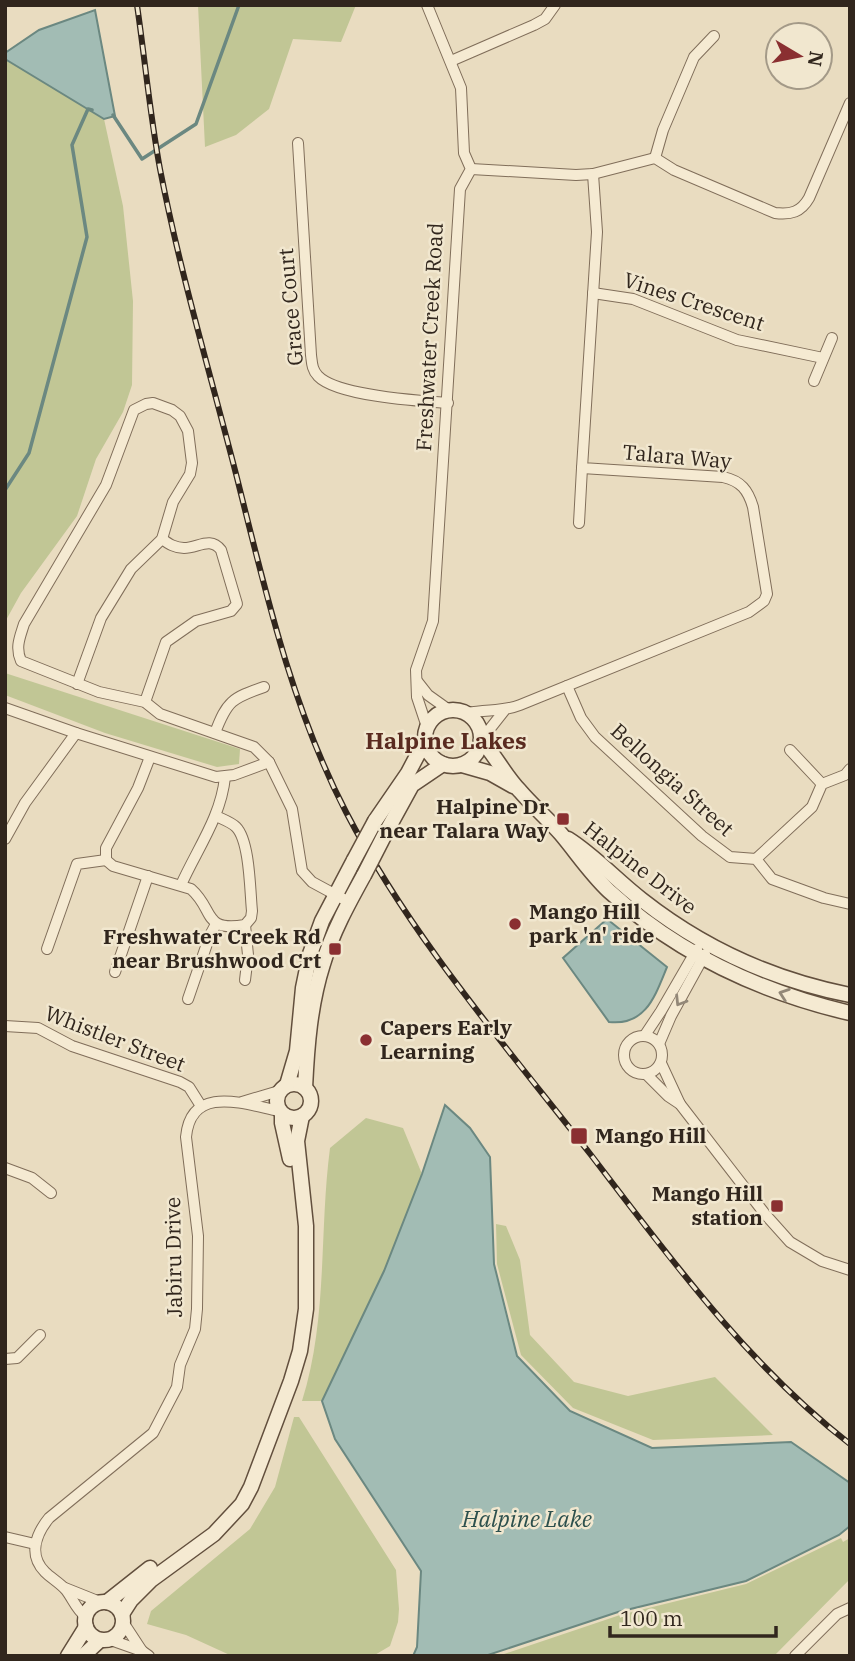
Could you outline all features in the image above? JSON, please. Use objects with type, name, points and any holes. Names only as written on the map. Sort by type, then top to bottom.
[{"type":"main road","points":[[449,710],[468,713],[479,726],[481,737],[475,755],[462,765],[443,764],[429,753],[426,745],[427,727],[432,719],[449,710]]},
{"type":"main road","name":"Halpine Drive","points":[[481,737],[517,789],[561,834],[576,856],[608,890],[636,914],[702,949],[768,989],[850,1013]]},
{"type":"main road","points":[[68,1656],[91,1607],[104,1602],[205,1531],[229,1506],[247,1473],[283,1378],[295,1332],[297,1261],[294,1186],[288,1142],[276,1101],[297,1051],[308,962],[335,895],[375,821],[426,745]]},
{"type":"main road","points":[[281,1113],[292,1119],[302,1116],[308,1111],[311,1102],[305,1088],[310,1021],[329,945],[412,785],[443,764]]},
{"type":"main road","name":"Halpine Drive","points":[[462,765],[497,776],[517,789]]},
{"type":"main road","name":"Halpine Drive","points":[[702,949],[816,988],[850,995]]},
{"type":"main road","points":[[283,1088],[296,1084],[305,1088]]},
{"type":"main road","points":[[83,1656],[104,1639],[118,1633],[131,1600],[151,1580],[214,1534],[242,1504],[251,1487],[291,1381],[300,1351],[306,1309],[305,1204],[297,1141],[302,1116]]},
{"type":"main road","points":[[104,1602],[116,1606],[122,1618]]},
{"type":"main road","points":[[86,1622],[89,1633],[104,1639]]},
{"type":"street","points":[[427,5],[463,97],[464,153],[471,169],[576,176],[655,158],[674,170],[775,213],[795,213],[805,206],[850,103]]},
{"type":"street","points":[[451,61],[534,25],[545,19],[555,5]]},
{"type":"street","points":[[655,158],[663,130],[694,57],[713,36]]},
{"type":"street","name":"Grace Court","points":[[298,143],[310,355],[316,374],[324,381],[381,398],[448,403]]},
{"type":"street","name":"Freshwater Creek Road","points":[[427,727],[417,697],[417,665],[433,621],[460,189],[471,169]]},
{"type":"street","points":[[579,523],[597,232],[593,174]]},
{"type":"street","name":"Vines Crescent","points":[[593,293],[632,299],[737,340],[823,358]]},
{"type":"street","points":[[814,381],[832,338]]},
{"type":"street","points":[[77,684],[102,618],[131,569],[162,539],[173,502],[190,474],[191,447],[188,431],[180,416],[163,405],[146,404],[134,410],[106,485],[31,611],[17,647],[20,661],[77,684],[145,702],[160,714],[254,747],[269,762],[292,809],[302,871],[312,882],[349,902]]},
{"type":"street","name":"Talara Way","points":[[468,713],[481,710],[504,711],[749,612],[764,601],[767,594],[753,507],[750,496],[740,482],[723,477],[582,468]]},
{"type":"street","points":[[145,702],[166,642],[196,621],[231,611],[237,604],[218,545],[207,543],[182,548],[174,547],[162,539]]},
{"type":"street","points":[[417,681],[428,695],[449,710]]},
{"type":"street","name":"Bellongia Street","points":[[567,686],[581,718],[595,737],[673,811],[730,857],[756,859]]},
{"type":"street","points":[[215,733],[230,701],[264,687]]},
{"type":"street","points":[[5,708],[209,775],[225,777],[269,762]]},
{"type":"street","name":"Talara Way","points":[[481,737],[504,711]]},
{"type":"street","points":[[5,839],[25,803],[76,733]]},
{"type":"street","points":[[790,750],[822,784]]},
{"type":"street","points":[[106,860],[106,848],[138,788],[150,757]]},
{"type":"street","points":[[850,769],[845,775],[822,784],[812,807],[756,859],[772,879],[824,898],[850,904]]},
{"type":"street","points":[[181,885],[216,816],[225,777]]},
{"type":"street","points":[[216,816],[238,829],[246,856],[252,911],[251,918],[245,925],[248,955],[245,980]]},
{"type":"street","points":[[47,949],[77,864],[106,860],[113,866],[181,885],[198,895],[207,913],[216,923],[224,926],[245,925]]},
{"type":"street","points":[[116,972],[148,876]]},
{"type":"street","points":[[188,999],[216,923]]},
{"type":"street","points":[[661,1063],[652,1073],[634,1073],[623,1058],[623,1052],[629,1041],[645,1035],[702,949]]},
{"type":"street","points":[[659,1044],[702,949]]},
{"type":"street","name":"Whistler Street","points":[[5,1026],[38,1028],[72,1046],[180,1082],[189,1087],[201,1106]]},
{"type":"street","points":[[645,1035],[659,1044],[662,1050],[661,1063],[680,1104],[765,1214],[790,1241],[822,1261],[850,1270]]},
{"type":"street","points":[[646,1074],[680,1104]]},
{"type":"street","points":[[242,1102],[283,1088]]},
{"type":"street","points":[[201,1106],[218,1102],[242,1102],[281,1113]]},
{"type":"street","name":"Jabiru Drive","points":[[35,1544],[41,1528],[50,1518],[153,1433],[177,1387],[180,1365],[190,1344],[196,1320],[198,1236],[186,1138],[191,1117],[201,1106]]},
{"type":"street","points":[[5,1168],[32,1178],[51,1193]]},
{"type":"street","points":[[5,1359],[17,1358],[40,1335]]},
{"type":"street","points":[[5,1537],[35,1544],[36,1555],[44,1571],[65,1588],[104,1602]]},
{"type":"street","points":[[65,1588],[86,1622]]},
{"type":"street","points":[[795,1656],[837,1614],[850,1608]]},
{"type":"street","points":[[122,1618],[146,1653]]},
{"type":"street","points":[[104,1639],[146,1653]]},
{"type":"green space","points":[[198,5],[356,5],[341,42],[293,39],[269,109],[236,135],[205,147]]},
{"type":"green space","points":[[5,59],[104,119],[123,206],[133,301],[132,385],[123,412],[96,459],[77,516],[21,593],[5,622]]},
{"type":"green space","points":[[5,673],[240,749],[239,764],[217,767],[105,733],[5,695]]},
{"type":"green space","points":[[366,1118],[403,1128],[422,1174],[384,1271],[322,1401],[302,1401],[316,1339],[330,1148]]},
{"type":"green space","points":[[496,1224],[506,1226],[520,1260],[530,1335],[574,1382],[628,1396],[715,1377],[773,1435],[653,1440],[573,1408],[521,1355],[497,1264]]},
{"type":"green space","points":[[294,1417],[299,1417],[396,1570],[398,1622],[390,1646],[373,1656],[232,1656],[186,1635],[147,1624],[151,1611],[250,1529],[275,1487]]},
{"type":"green space","points":[[841,1538],[843,1542],[850,1538],[850,1579],[774,1656],[498,1656],[620,1615],[746,1584]]},
{"type":"water","points":[[95,10],[115,116],[104,119],[5,59],[5,53],[39,30]]},
{"type":"water","points":[[607,919],[667,967],[647,1007],[632,1019],[622,1022],[609,1022],[563,958]]},
{"type":"water","name":"Halpine Lake","points":[[445,1105],[470,1128],[490,1157],[494,1264],[517,1356],[570,1411],[652,1448],[791,1442],[850,1483],[850,1526],[839,1535],[746,1581],[618,1612],[485,1656],[413,1656],[417,1647],[421,1571],[335,1439],[322,1401],[384,1271],[422,1174]]},
{"type":"waterway","points":[[113,115],[142,159],[196,124],[239,5]]},
{"type":"waterway","points":[[5,490],[29,453],[87,237],[72,145],[88,109],[92,110]]},
{"type":"railway","points":[[137,5],[160,169],[196,322],[269,604],[310,731],[346,812],[372,858],[429,946],[681,1271],[777,1380],[850,1444]]},
{"type":"place","name":"Halpine Dr near Talara Way","points":[[563,819]]},
{"type":"place","name":"Mango Hill park 'n' ride","points":[[515,924]]},
{"type":"place","name":"Freshwater Creek Rd near Brushwood Crt","points":[[335,949]]},
{"type":"place","name":"Capers Early Learning","points":[[366,1040]]},
{"type":"place","name":"Mango Hill","points":[[579,1136]]},
{"type":"place","name":"Mango Hill station","points":[[777,1206]]},
{"type":"district","name":"Halpine Lakes","points":[[446,741]]}]
